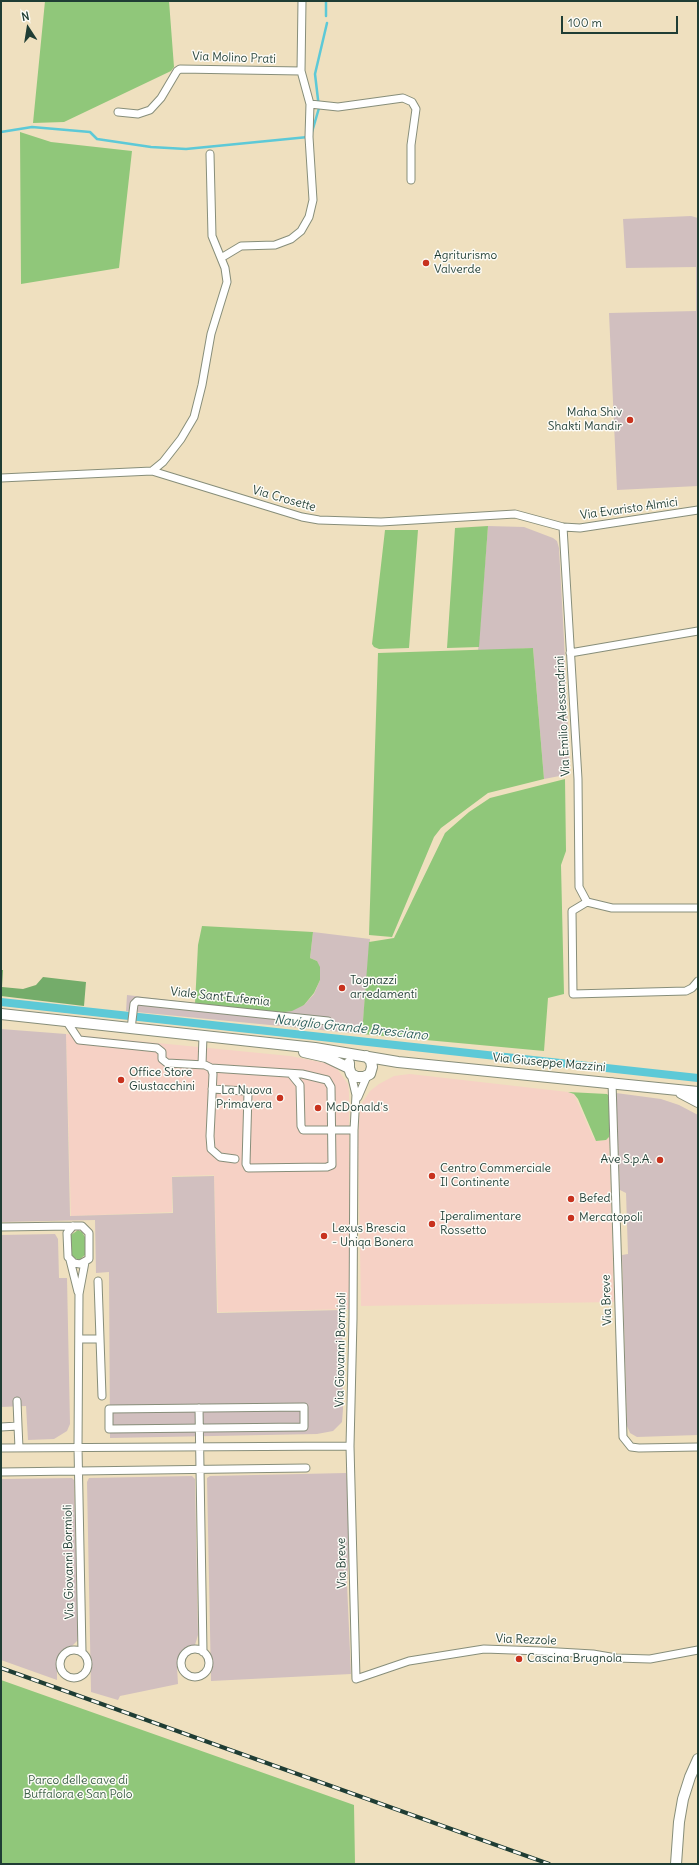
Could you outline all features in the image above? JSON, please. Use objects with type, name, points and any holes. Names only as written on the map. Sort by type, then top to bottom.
[{"type":"main road","points":[[1,1014],[67,1022],[132,1024],[202,1036],[315,1048],[362,1055],[371,1061],[369,1073],[357,1078],[350,1071],[326,1057],[259,1043]]},
{"type":"main road","points":[[350,1071],[350,1061],[362,1055]]},
{"type":"main road","name":"Via Giuseppe Mazzini","points":[[362,1055],[398,1062],[612,1082],[698,1092]]},
{"type":"main road","name":"Via Giuseppe Mazzini","points":[[369,1073],[398,1062]]},
{"type":"main road","points":[[672,1089],[698,1102]]},
{"type":"main road","points":[[676,1864],[682,1804],[690,1777],[698,1759]]},
{"type":"street","points":[[221,258],[241,246],[275,245],[291,239],[301,231],[309,217],[313,200],[309,137],[310,104],[301,71],[302,1]]},
{"type":"street","name":"Via Molino Prati","points":[[118,112],[138,114],[150,110],[161,98],[180,69],[301,71]]},
{"type":"street","points":[[310,104],[338,107],[403,98],[412,102],[416,109],[411,145],[411,180]]},
{"type":"street","points":[[152,471],[163,462],[181,439],[194,417],[202,385],[211,334],[226,282],[225,268],[212,236],[210,154]]},
{"type":"street","name":"Via Crosette","points":[[1,478],[152,471],[302,517],[319,520],[381,522],[515,514],[563,527]]},
{"type":"street","name":"Via Evaristo Almici","points":[[563,527],[598,527],[698,510]]},
{"type":"street","name":"Via Emilio Alessandrini","points":[[563,527],[578,779],[579,887],[587,902]]},
{"type":"street","points":[[570,654],[698,631]]},
{"type":"street","points":[[698,908],[612,908],[587,902],[572,911],[573,994],[686,991],[692,988],[698,981]]},
{"type":"street","name":"Viale Sant'Eufemia","points":[[132,1024],[136,1002],[140,1001],[328,1021]]},
{"type":"street","points":[[67,1022],[79,1040],[157,1048],[162,1052],[162,1059],[166,1063],[202,1065],[211,1068],[302,1074],[327,1080],[331,1085],[333,1162],[330,1167],[250,1168],[246,1164],[248,1093],[245,1091],[212,1089]]},
{"type":"street","points":[[202,1036],[202,1065]]},
{"type":"street","points":[[211,1068],[213,1074],[210,1136],[211,1149],[220,1157],[235,1159]]},
{"type":"street","points":[[350,1071],[356,1087],[356,1103]]},
{"type":"street","points":[[356,1103],[360,1089],[369,1073]]},
{"type":"street","points":[[291,1074],[300,1085],[302,1129],[305,1131],[354,1130]]},
{"type":"street","points":[[300,1085],[306,1078],[312,1077]]},
{"type":"street","name":"Via Breve","points":[[612,1082],[623,1437],[631,1447],[698,1447]]},
{"type":"street","name":"Via Giovanni Bormioli","points":[[350,1446],[354,1130],[356,1103]]},
{"type":"street","points":[[1,1227],[73,1226]]},
{"type":"street","points":[[56,1227],[67,1233],[73,1226]]},
{"type":"street","name":"Via Giovanni Bormioli","points":[[73,1226],[82,1226],[89,1233],[89,1255],[79,1294],[78,1447],[82,1652],[88,1665],[85,1674],[76,1678],[67,1676],[61,1669],[62,1656],[73,1650],[82,1652]]},
{"type":"street","name":"Via Giovanni Bormioli","points":[[67,1233],[68,1257],[79,1294]]},
{"type":"street","points":[[70,1260],[74,1263],[86,1262]]},
{"type":"street","points":[[98,1281],[102,1396]]},
{"type":"street","points":[[79,1339],[100,1339]]},
{"type":"street","points":[[18,1400],[19,1448]]},
{"type":"street","points":[[304,1406],[304,1427],[109,1429],[109,1409],[199,1408],[304,1406]]},
{"type":"street","points":[[199,1408],[203,1652]]},
{"type":"street","points":[[1,1426],[18,1426]]},
{"type":"street","points":[[1,1448],[350,1446]]},
{"type":"street","name":"Via Breve","points":[[350,1446],[356,1679]]},
{"type":"street","points":[[1,1472],[306,1468]]},
{"type":"street","name":"Via Rezzole","points":[[356,1679],[409,1661],[484,1650],[585,1654],[616,1658],[650,1659],[698,1650]]},
{"type":"shaded area","points":[[691,216],[698,218],[698,486],[617,490],[609,313],[696,311],[696,267],[626,268],[623,219]]},
{"type":"shaded area","points":[[488,526],[524,527],[557,541],[559,548],[570,774],[544,779],[533,648],[478,651]]},
{"type":"shaded area","points":[[313,932],[370,939],[362,1034],[126,1011],[127,995],[277,1013],[304,1005],[314,994],[320,980],[317,961],[310,958]]},
{"type":"shaded area","points":[[1,1029],[66,1034],[70,1216],[173,1213],[172,1177],[214,1176],[217,1313],[342,1310],[343,1409],[342,1422],[333,1431],[317,1434],[110,1438],[109,1272],[96,1273],[95,1220],[1,1222]]},
{"type":"shaded area","points":[[66,1034],[290,1056],[330,1064],[338,1070],[348,1084],[349,1094],[350,1309],[218,1312],[214,1175],[172,1176],[172,1212],[71,1216]]},
{"type":"shaded area","points":[[410,1074],[568,1092],[574,1094],[593,1137],[597,1141],[606,1140],[609,1137],[614,1302],[361,1306],[358,1137],[360,1106],[370,1091],[379,1084],[394,1076]]},
{"type":"shaded area","points":[[616,1093],[661,1099],[679,1105],[698,1115],[698,1435],[637,1437],[630,1433],[627,1426],[622,1255],[628,1254],[626,1193],[620,1190]]},
{"type":"shaded area","points":[[55,1234],[58,1239],[59,1278],[67,1278],[70,1424],[67,1431],[54,1439],[28,1440],[26,1406],[1,1407],[1,1235]]},
{"type":"shaded area","points":[[346,1473],[349,1494],[350,1538],[347,1584],[351,1674],[211,1681],[207,1478],[210,1476]]},
{"type":"shaded area","points":[[192,1476],[195,1479],[198,1635],[195,1645],[183,1652],[179,1658],[177,1666],[178,1684],[120,1696],[118,1700],[91,1692],[87,1482],[89,1478]]},
{"type":"shaded area","points":[[72,1478],[74,1480],[78,1634],[77,1641],[60,1654],[57,1660],[57,1680],[1,1660],[1,1479]]},
{"type":"green space","points":[[45,1],[169,1],[174,67],[171,71],[64,122],[33,123]]},
{"type":"green space","points":[[20,132],[51,142],[132,151],[119,268],[21,284]]},
{"type":"green space","points":[[488,526],[479,647],[447,648],[455,528]]},
{"type":"green space","points":[[385,530],[418,530],[409,648],[379,649],[374,647],[372,644]]},
{"type":"green space","points":[[533,648],[544,779],[488,793],[441,828],[434,837],[392,937],[369,935],[378,653]]},
{"type":"green space","points":[[565,779],[566,851],[561,865],[564,994],[548,998],[544,1051],[362,1034],[369,942],[394,938],[445,833],[469,812],[490,798]]},
{"type":"green space","points":[[202,926],[313,932],[310,958],[317,961],[320,967],[320,980],[314,993],[304,1005],[292,1011],[277,1013],[195,1004],[198,945]]},
{"type":"green space","points":[[1,970],[3,970],[2,987],[23,989],[36,985],[43,977],[86,982],[84,1006],[1,996]]},
{"type":"green space","points":[[568,1092],[607,1094],[609,1096],[609,1137],[606,1140],[596,1141],[578,1099],[574,1094]]},
{"type":"green space","points":[[78,1230],[82,1232],[85,1237],[85,1255],[79,1260],[73,1257],[71,1253],[71,1235]]},
{"type":"green space","name":"Parco delle cave di Buffalora e San Polo","points":[[1,1680],[354,1805],[355,1864],[1,1864]]},
{"type":"waterway","points":[[326,1],[326,16]]},
{"type":"waterway","points":[[312,132],[319,108],[315,74],[327,23]]},
{"type":"waterway","points":[[1,132],[32,127],[90,132],[97,139],[151,147],[186,149],[308,137]]},
{"type":"waterway","name":"Naviglio Grande Bresciano","points":[[1,1002],[698,1078]]},
{"type":"railway","points":[[1,1668],[549,1864]]},
{"type":"place","name":"Agriturismo Valverde","points":[[426,263]]},
{"type":"place","name":"Maha Shiv Shakti Mandir","points":[[630,420]]},
{"type":"place","name":"Tognazzi arredamenti","points":[[342,988]]},
{"type":"place","name":"Office Store Giustacchini","points":[[121,1080]]},
{"type":"place","name":"La Nuova Primavera","points":[[280,1098]]},
{"type":"place","name":"McDonald's","points":[[318,1108]]},
{"type":"place","name":"Ave S.p.A.","points":[[660,1160]]},
{"type":"place","name":"Centro Commerciale Il Continente","points":[[432,1176]]},
{"type":"place","name":"Befed","points":[[571,1199]]},
{"type":"place","name":"Mercatopoli","points":[[571,1218]]},
{"type":"place","name":"Iperalimentare Rossetto","points":[[432,1224]]},
{"type":"place","name":"Lexus Brescia - Uniqa Bonera","points":[[324,1236]]},
{"type":"place","name":"Cascina Brugnola","points":[[519,1659]]}]
